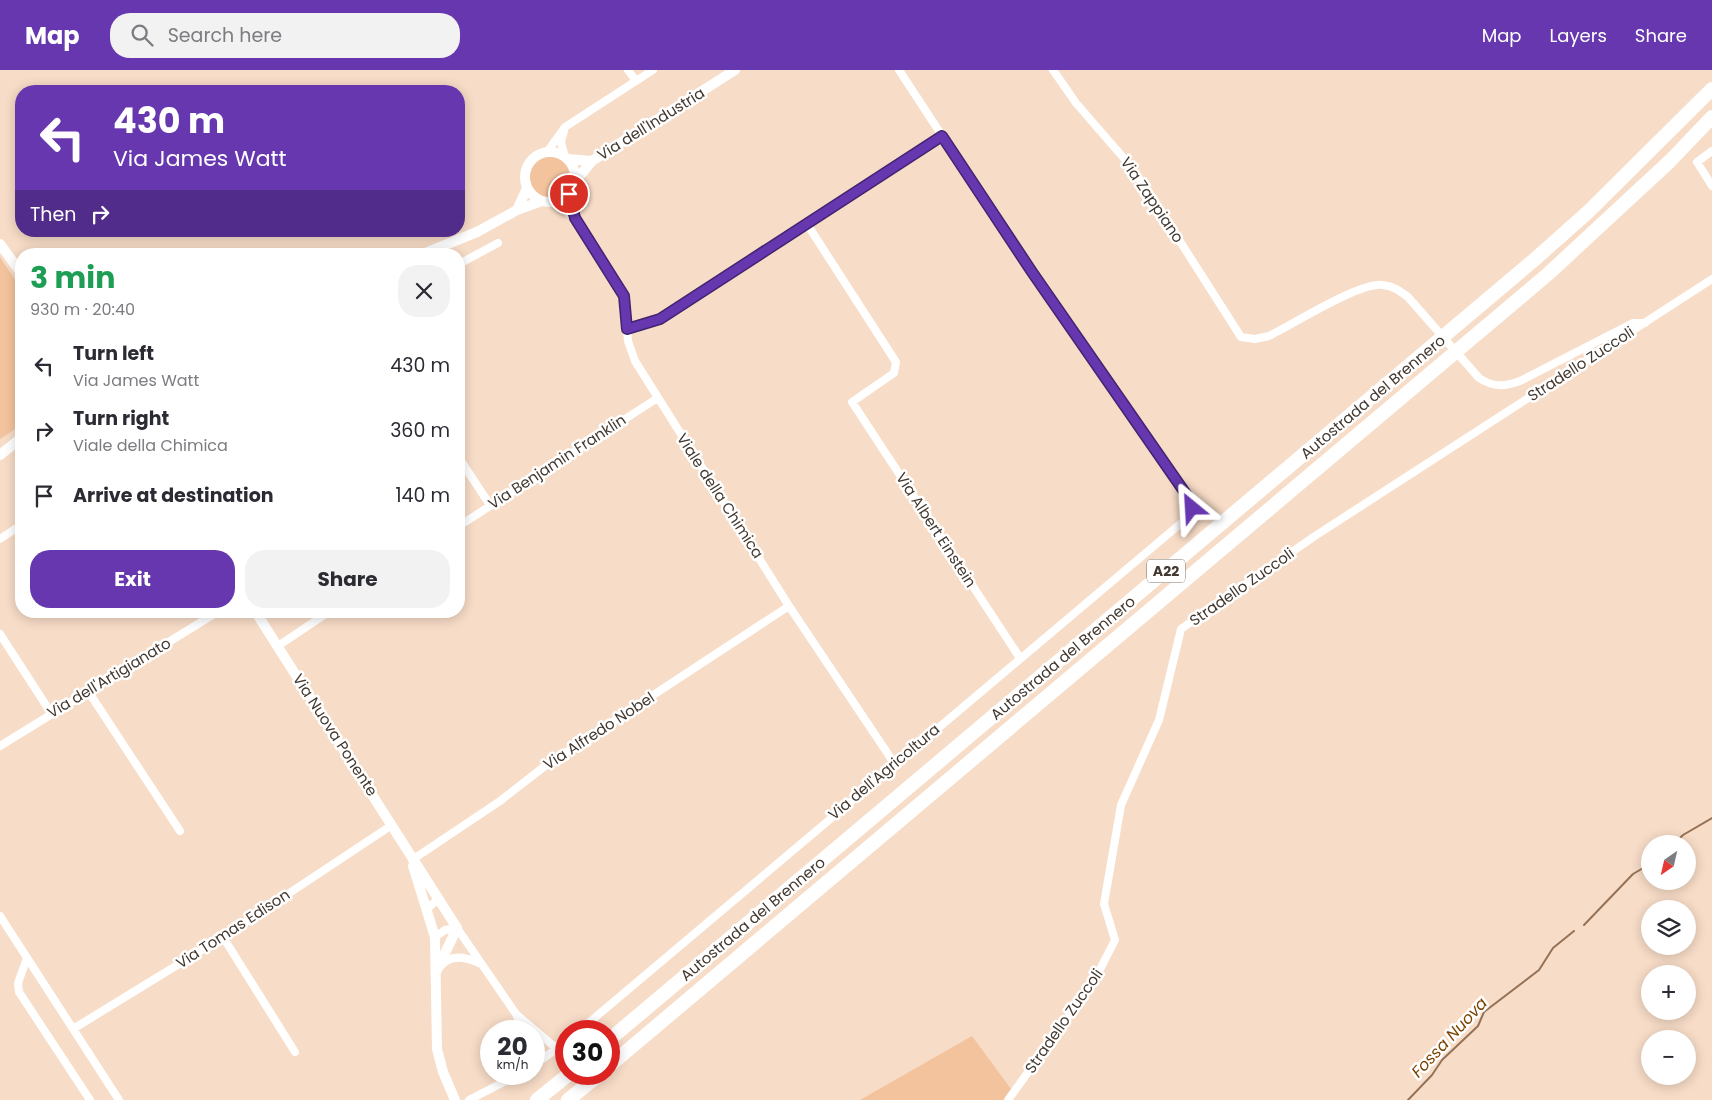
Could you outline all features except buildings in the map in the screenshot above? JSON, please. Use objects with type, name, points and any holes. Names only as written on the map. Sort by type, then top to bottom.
[{"type":"highway","name":"Autostrada del Brennero","points":[[620,1031],[1534,260],[1594,205],[1712,89]]},
{"type":"highway","name":"Autostrada del Brennero","points":[[620,1057],[1548,274],[1670,161],[1712,117]]},
{"type":"highway","points":[[538,1100],[556,1085]]},
{"type":"highway","points":[[568,1100],[586,1085]]},
{"type":"street","points":[[628,70],[636,81]]},
{"type":"street","points":[[542,201],[530,194],[527,188],[524,180],[528,164],[536,156],[547,152],[565,126],[653,70]]},
{"type":"street","name":"Via dell'Industria","points":[[574,183],[592,161],[735,70]]},
{"type":"street","points":[[627,329],[660,319],[942,136],[899,70]]},
{"type":"street","name":"Via Zappiano","points":[[1054,70],[1076,103],[1128,163],[1146,188],[1241,337],[1255,339],[1270,336],[1361,289],[1377,285],[1390,286],[1402,292],[1472,371],[1487,383],[1506,386],[1633,323],[1645,323]]},
{"type":"street","points":[[465,237],[517,210],[542,201],[554,202],[569,194],[574,183],[574,170],[566,158],[561,142],[565,126]]},
{"type":"street","name":"Via dell'Agricoltura","points":[[592,1020],[894,763],[1186,519],[1192,508],[1188,497],[1027,264],[942,136]]},
{"type":"street","points":[[1712,151],[1697,162],[1712,186]]},
{"type":"street","points":[[547,152],[566,158]]},
{"type":"street","name":"Via dell'Industria","points":[[566,158],[592,161]]},
{"type":"street","points":[[517,210],[527,188]]},
{"type":"street","name":"Viale della Chimica","points":[[569,194],[575,218],[624,296],[632,356],[656,399],[706,473],[789,606],[894,763]]},
{"type":"street","name":"Viale della Chimica","points":[[554,202],[575,218]]},
{"type":"street","name":"Via Albert Einstein","points":[[807,224],[896,362],[894,373],[852,402],[1020,658]]},
{"type":"street","points":[[437,248],[464,237]]},
{"type":"street","points":[[465,261],[498,243]]},
{"type":"street","points":[[0,244],[15,265]]},
{"type":"street","name":"Stradello Zuccoli","points":[[1008,1100],[1096,980],[1115,940],[1104,904],[1121,805],[1159,720],[1182,629],[1315,536],[1712,279]]},
{"type":"street","name":"Via Benjamin Franklin","points":[[465,522],[656,399]]},
{"type":"street","points":[[0,455],[15,443]]},
{"type":"street","points":[[465,467],[490,505]]},
{"type":"street","points":[[0,539],[15,529]]},
{"type":"street","name":"Via Alfredo Nobel","points":[[412,860],[500,801],[545,766],[789,606]]},
{"type":"street","name":"Via dell'Artigianato","points":[[0,746],[208,618]]},
{"type":"street","name":"Via Nuova Ponente","points":[[260,618],[392,825],[412,860],[479,963],[516,1014]]},
{"type":"street","points":[[278,646],[320,618]]},
{"type":"street","points":[[0,634],[51,713]]},
{"type":"street","points":[[88,691],[180,831]]},
{"type":"street","name":"Via Tomas Edison","points":[[73,1029],[222,937],[392,825]]},
{"type":"street","name":"Via Nuova Ponente","points":[[412,860],[417,886],[427,909],[435,937],[436,1049],[455,1100]]},
{"type":"street","points":[[427,909],[438,899]]},
{"type":"street","points":[[0,916],[119,1100]]},
{"type":"street","points":[[435,937],[445,930],[457,928]]},
{"type":"street","points":[[436,972],[457,928]]},
{"type":"street","points":[[222,937],[295,1052]]},
{"type":"street","points":[[436,972],[443,963],[456,957],[462,957],[479,963]]},
{"type":"street","points":[[27,958],[18,983],[19,992],[90,1100]]},
{"type":"street","points":[[516,1014],[518,1020]]},
{"type":"street","points":[[516,1014],[555,1047]]},
{"type":"street","points":[[469,1100],[498,1085]]},
{"type":"shaded area","points":[[550,156],[565,162],[571,177],[565,192],[550,198],[535,192],[529,177],[535,162]]},
{"type":"shaded area","points":[[0,257],[15,280],[15,429],[0,439]]},
{"type":"shaded area","points":[[972,1036],[1014,1093],[1009,1100],[860,1100]]},
{"type":"waterway","name":"Fossa Nuova","points":[[1683,835],[1712,818]]},
{"type":"waterway","name":"Fossa Nuova","points":[[1584,925],[1633,874],[1641,869]]},
{"type":"waterway","name":"Fossa Nuova","points":[[1408,1100],[1432,1075],[1442,1060],[1478,1026],[1484,1012],[1539,970],[1553,948],[1574,931]]},
{"type":"route","points":[[569,194],[575,218],[624,296],[627,329],[660,319],[942,136],[1032,272],[1188,497],[1192,508]]}]
